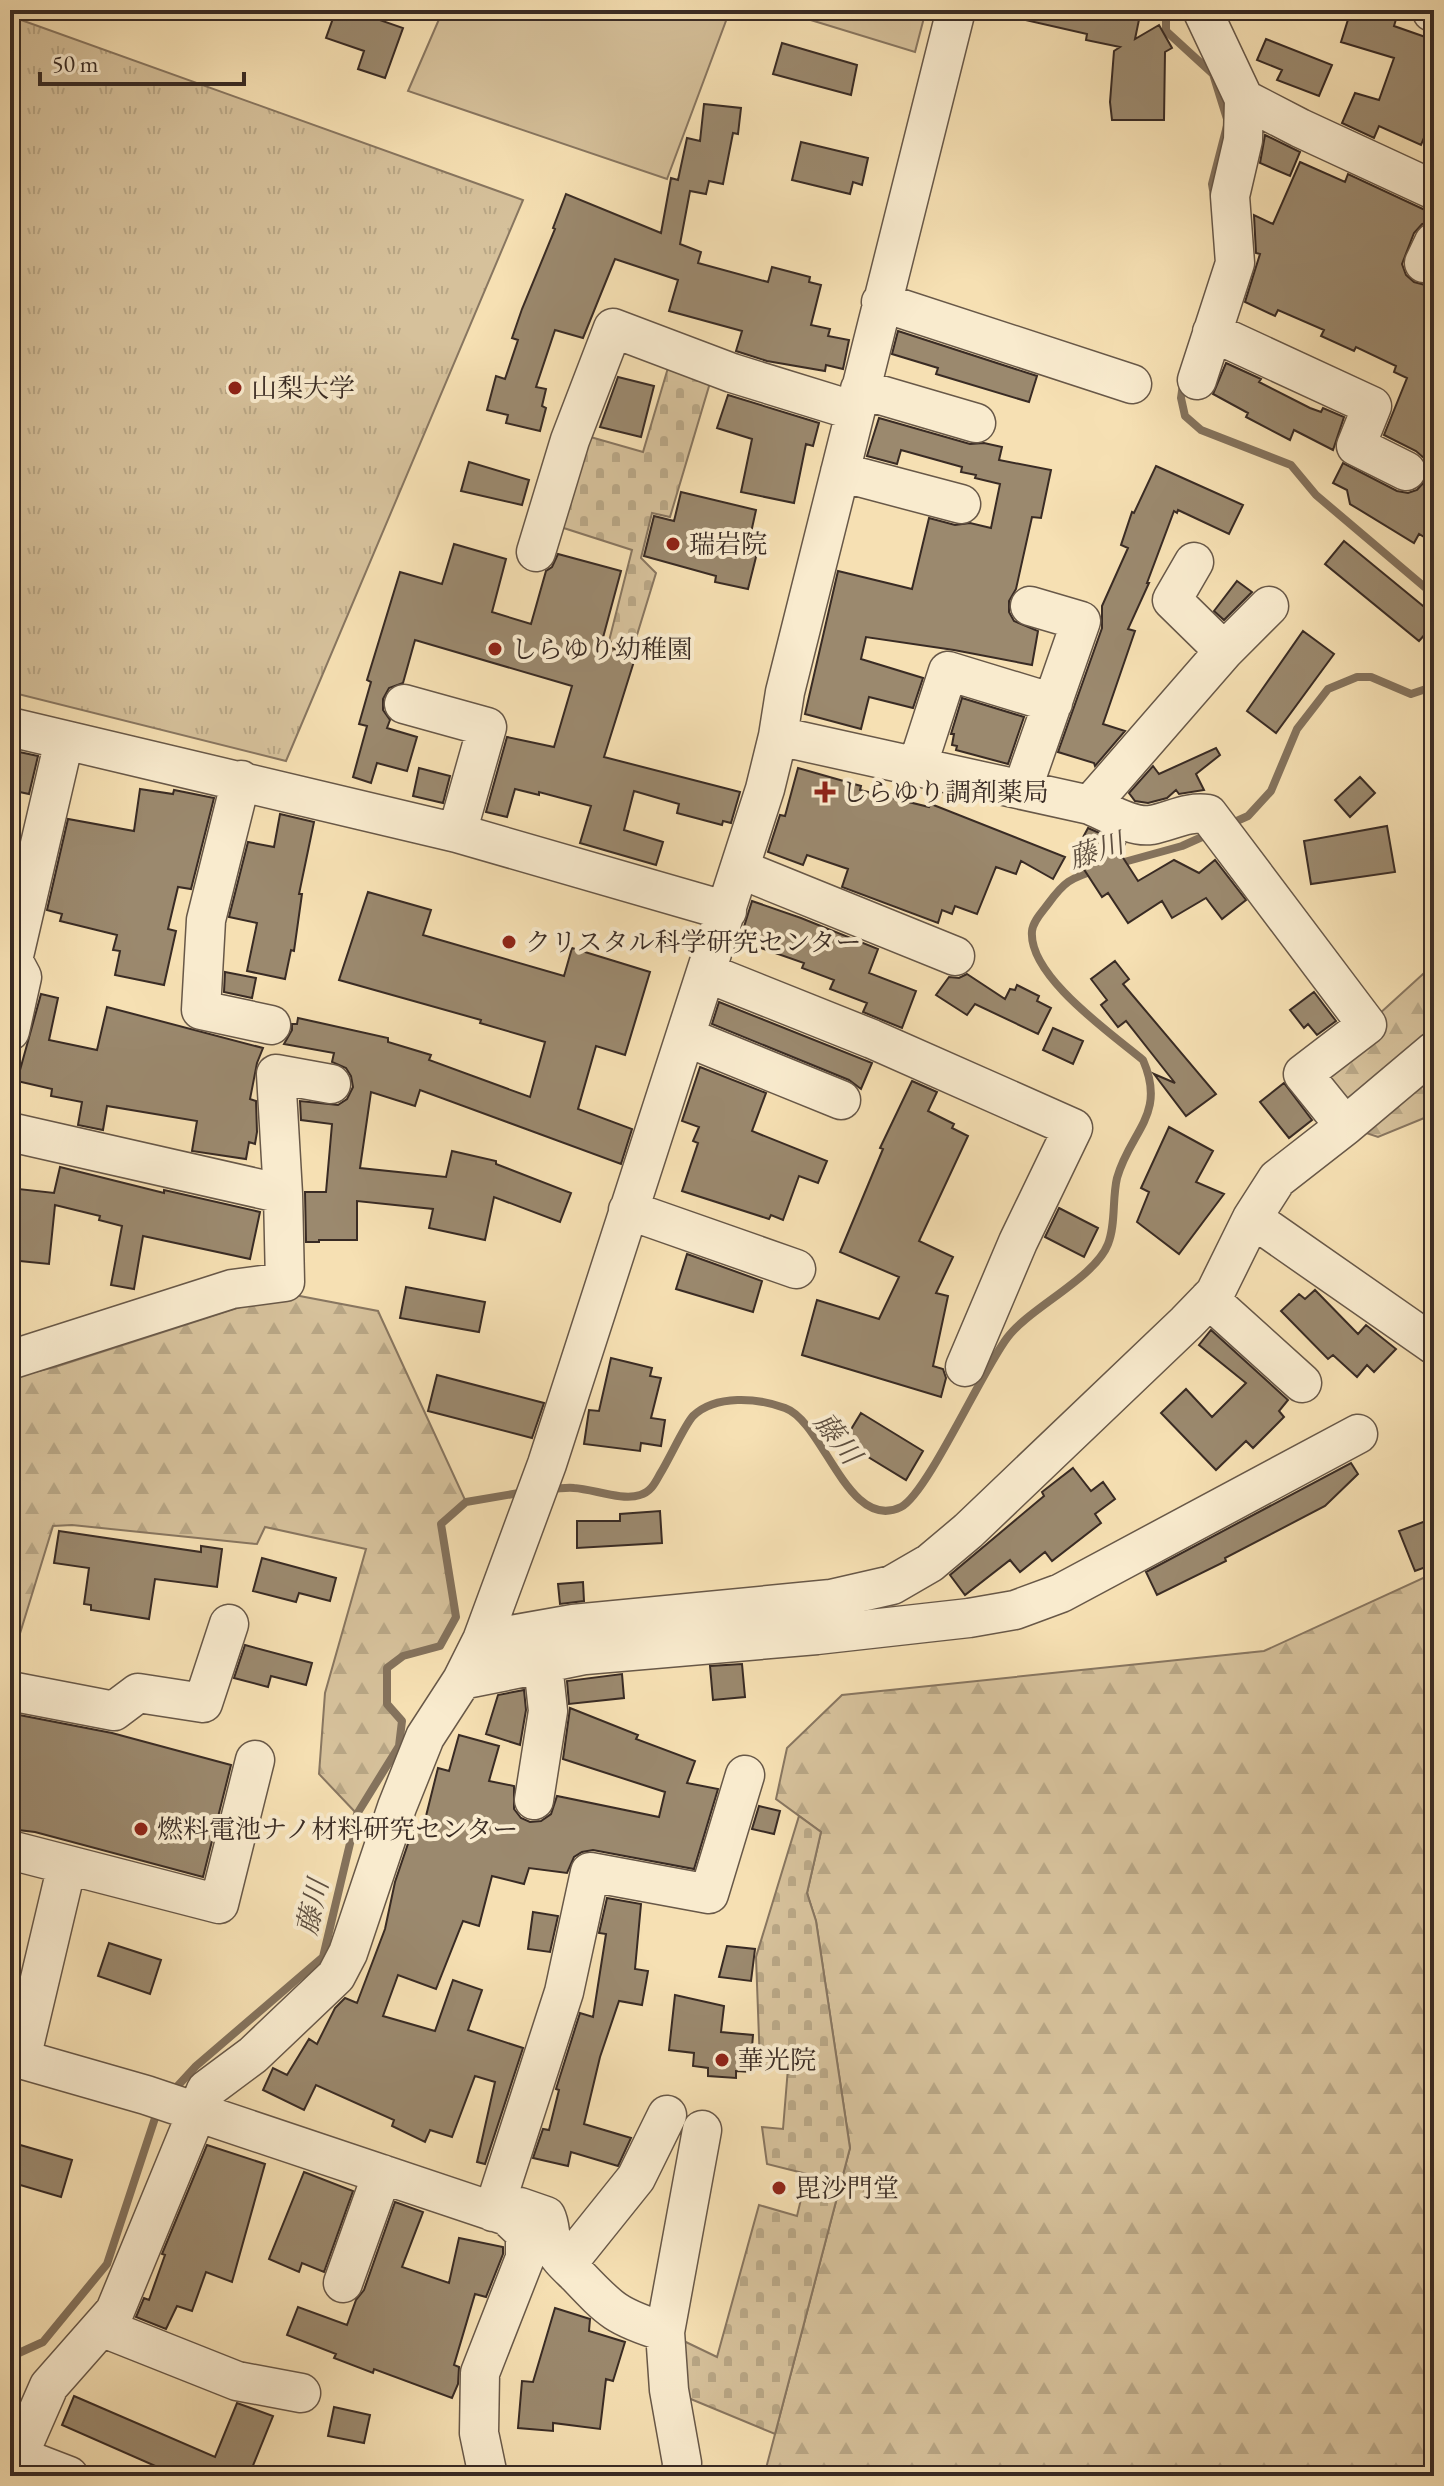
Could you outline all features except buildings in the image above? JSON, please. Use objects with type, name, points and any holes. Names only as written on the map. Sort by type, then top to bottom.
[{"type":"street","points":[[69,2476],[14,2466],[49,2386],[115,2311],[189,2110],[206,2090],[253,2055],[336,1976],[348,1953],[395,1812],[425,1737],[462,1680],[482,1640],[547,1464],[727,911],[778,736],[785,692],[956,10]]},
{"type":"street","points":[[1197,380],[1235,263],[1230,196],[1243,140],[1244,99],[1202,10]]},
{"type":"street","points":[[1244,99],[1434,190]]},
{"type":"street","points":[[881,302],[1132,384]]},
{"type":"street","points":[[536,552],[570,440],[613,328],[732,373],[976,423]]},
{"type":"street","points":[[1212,332],[1372,406],[1356,446],[1406,471]]},
{"type":"street","points":[[840,472],[961,504]]},
{"type":"street","points":[[1194,562],[1172,600],[1224,651]]},
{"type":"street","points":[[1022,790],[1081,621],[1030,606]]},
{"type":"street","points":[[1090,805],[1224,651],[1269,606]]},
{"type":"street","points":[[917,767],[948,671],[1053,703]]},
{"type":"street","points":[[404,704],[487,727],[457,833]]},
{"type":"street","points":[[10,727],[457,833],[727,911]]},
{"type":"street","points":[[778,736],[1090,805],[1136,824],[1149,825],[1192,812],[1219,828],[1367,1025],[1303,1074],[1345,1126]]},
{"type":"street","points":[[10,1031],[22,977],[13,960],[64,741]]},
{"type":"street","points":[[241,780],[206,920],[201,1010],[271,1025]]},
{"type":"street","points":[[740,869],[955,956]]},
{"type":"street","points":[[707,973],[872,1039],[1073,1128],[1018,1242],[965,1367]]},
{"type":"street","points":[[686,1037],[841,1100]]},
{"type":"street","points":[[482,1640],[573,1624],[831,1599],[892,1585],[930,1563],[968,1531],[1215,1293],[1252,1218],[1277,1179],[1434,1051]]},
{"type":"street","points":[[10,1360],[232,1289],[285,1282],[276,1074],[331,1084]]},
{"type":"street","points":[[10,1132],[283,1194]]},
{"type":"street","points":[[628,1210],[796,1269]]},
{"type":"street","points":[[1252,1218],[1434,1345]]},
{"type":"street","points":[[1209,1299],[1302,1383]]},
{"type":"street","points":[[462,1680],[585,1655],[833,1634],[1015,1610],[1061,1593],[1358,1434]]},
{"type":"street","points":[[10,1691],[114,1711],[138,1693],[203,1703],[229,1624]]},
{"type":"street","points":[[534,1800],[548,1711],[543,1664]]},
{"type":"street","points":[[10,1850],[219,1904],[255,1760]]},
{"type":"street","points":[[500,2214],[564,1992],[590,1872],[709,1894],[745,1775]]},
{"type":"street","points":[[67,1865],[15,2057],[146,2095],[500,2214],[525,2233],[525,2258],[480,2373],[479,2433],[488,2476]]},
{"type":"street","points":[[567,2264],[636,2178],[667,2115]]},
{"type":"street","points":[[681,2476],[682,2463],[669,2390],[665,2332],[702,2130]]},
{"type":"street","points":[[343,2283],[382,2174]]},
{"type":"street","points":[[500,2214],[520,2207],[546,2216],[553,2245],[609,2309],[627,2320],[665,2332]]},
{"type":"street","points":[[101,2327],[237,2381],[301,2393]]},
{"type":"green space","points":[[443,10],[730,10],[667,179],[408,91]]},
{"type":"green space","points":[[778,10],[926,10],[915,52]]},
{"type":"green space","name":"山梨大学","points":[[10,16],[523,200],[286,761],[10,692]]},
{"type":"green space","points":[[673,351],[715,366],[670,517],[652,513],[641,558],[656,573],[633,648],[609,641],[632,550],[545,522],[573,432],[643,452]]},
{"type":"green space","points":[[1434,964],[1434,1114],[1378,1137],[1345,1126],[1303,1074],[1367,1025]]},
{"type":"green space","points":[[284,1293],[378,1311],[466,1502],[441,1524],[456,1617],[440,1646],[403,1656],[387,1668],[387,1704],[402,1721],[399,1746],[357,1814],[319,1774],[325,1693],[366,1549],[265,1527],[257,1544],[72,1525],[53,1526],[10,1666],[10,1378],[55,1367]]},
{"type":"green space","points":[[1434,1573],[1434,2476],[764,2476],[850,2148],[816,1921],[807,1893],[821,1832],[776,1799],[787,1748],[842,1695],[1264,1651]]},
{"type":"green space","points":[[799,1816],[821,1832],[807,1893],[816,1921],[850,2148],[775,2434],[669,2390],[665,2332],[717,2357],[759,2205],[797,2216],[807,2174],[767,2164],[762,2127],[783,2129],[788,2068],[760,2065],[756,1957]]},
{"type":"waterway","points":[[1166,10],[1166,31],[1213,74],[1228,122],[1212,184],[1214,196]]},
{"type":"waterway","points":[[1183,384],[1181,398],[1185,416],[1201,430],[1291,465],[1316,495],[1434,595]]},
{"type":"waterway","name":"藤川","points":[[1230,824],[1248,816],[1271,791],[1297,729],[1328,689],[1357,677],[1371,677],[1411,694],[1426,689],[1434,675]]},
{"type":"waterway","name":"藤川","points":[[1117,864],[1182,846],[1211,833]]},
{"type":"waterway","name":"藤川","points":[[550,1489],[574,1488],[625,1497],[644,1494],[654,1484],[693,1416],[713,1404],[750,1400],[785,1408],[799,1417],[851,1491],[866,1504],[882,1511],[901,1507],[912,1497],[939,1457],[1007,1338],[1030,1315],[1076,1281],[1101,1257],[1110,1236],[1117,1178],[1149,1109],[1151,1095],[1143,1060],[1074,1003],[1043,966],[1034,948],[1033,927],[1054,897],[1068,882],[1097,870]]},
{"type":"waterway","name":"藤川","points":[[172,2092],[196,2066],[323,1957],[357,1814],[399,1746],[402,1721],[387,1704],[387,1668],[403,1656],[440,1646],[456,1617],[441,1524],[466,1502],[525,1492]]},
{"type":"waterway","name":"藤川","points":[[10,2357],[43,2342],[107,2264],[158,2109]]},
{"type":"place","name":"山梨大学","points":[[235,388]]},
{"type":"place","name":"瑞岩院","points":[[673,544]]},
{"type":"place","name":"しらゆり幼稚園","points":[[495,649]]},
{"type":"place","name":"しらゆり調剤薬局","points":[[825,792]]},
{"type":"place","name":"クリスタル科学研究センター","points":[[509,942]]},
{"type":"place","name":"燃料電池ナノ材料研究センター","points":[[141,1829]]},
{"type":"place","name":"華光院","points":[[722,2060]]},
{"type":"place","name":"毘沙門堂","points":[[779,2188]]}]
